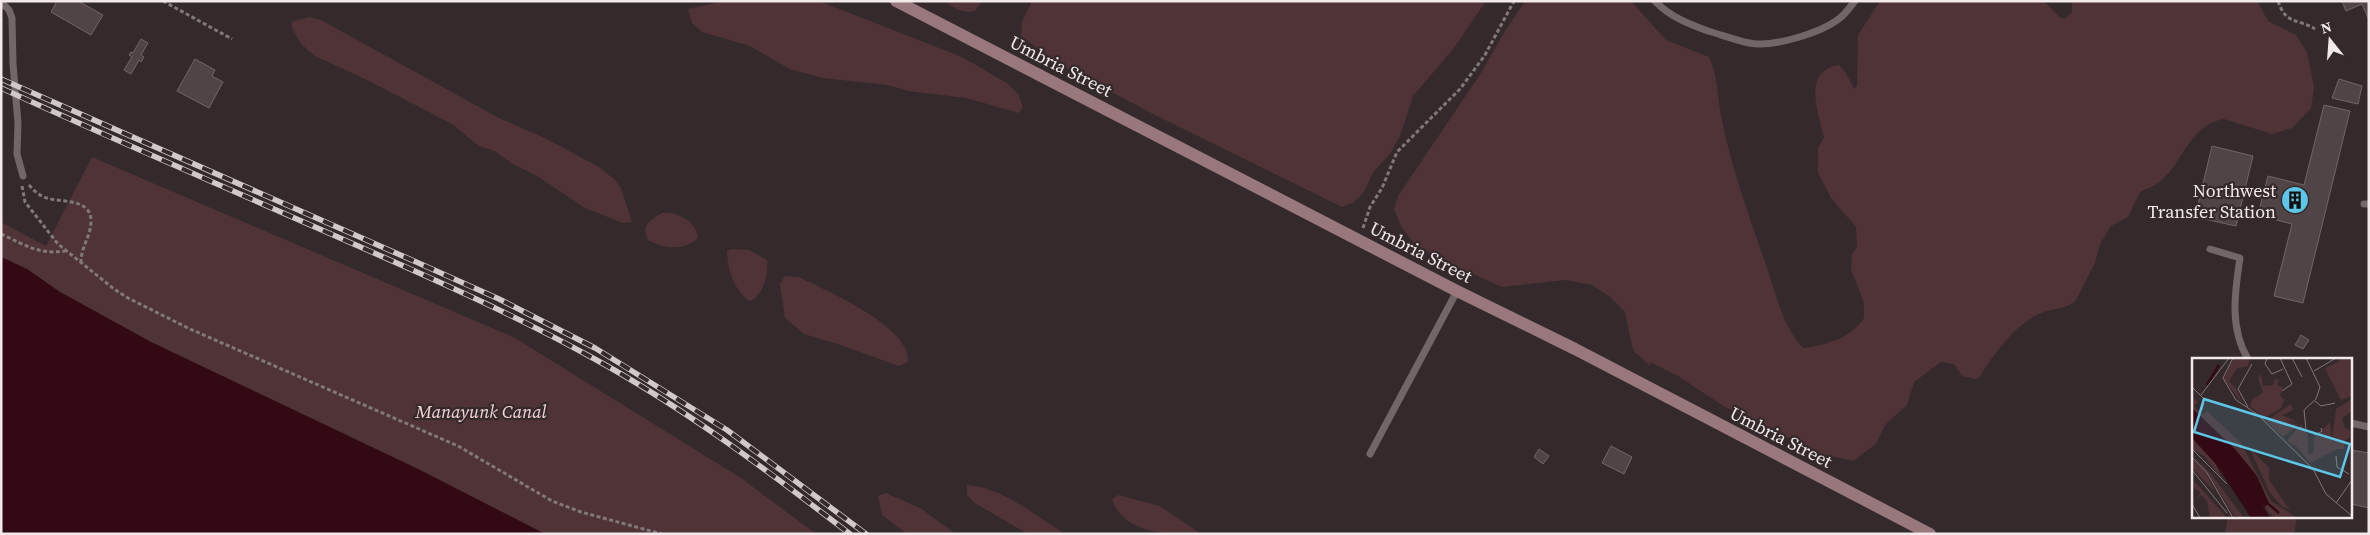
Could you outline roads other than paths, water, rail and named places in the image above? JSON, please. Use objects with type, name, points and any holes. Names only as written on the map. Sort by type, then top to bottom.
[{"type":"main road","name":"Umbria Street","points":[[896,1],[1358,240],[1575,349],[1930,534]]},
{"type":"lane","points":[[1655,1],[1664,11],[1696,26],[1750,44],[1762,44],[1806,34],[1826,27],[1840,19],[1855,1]]},
{"type":"lane","points":[[1,2],[10,10],[12,18],[13,64],[18,123],[16,148],[23,176]]},
{"type":"lane","points":[[2210,249],[2240,258],[2234,296],[2234,315],[2248,358]]},
{"type":"lane","points":[[1370,454],[1458,291]]},
{"type":"lane","points":[[2352,423],[2369,427]]},
{"type":"railway","points":[[1,79],[499,299],[595,348],[727,430],[866,534]]},
{"type":"railway","points":[[1,88],[420,273],[557,339],[625,376],[691,418],[756,463],[850,534]]},
{"type":"place","name":"Northwest Transfer Station","points":[[2295,200]]},
{"type":"park label","name":"Manayunk Canal","points":[[481,411]]}]
